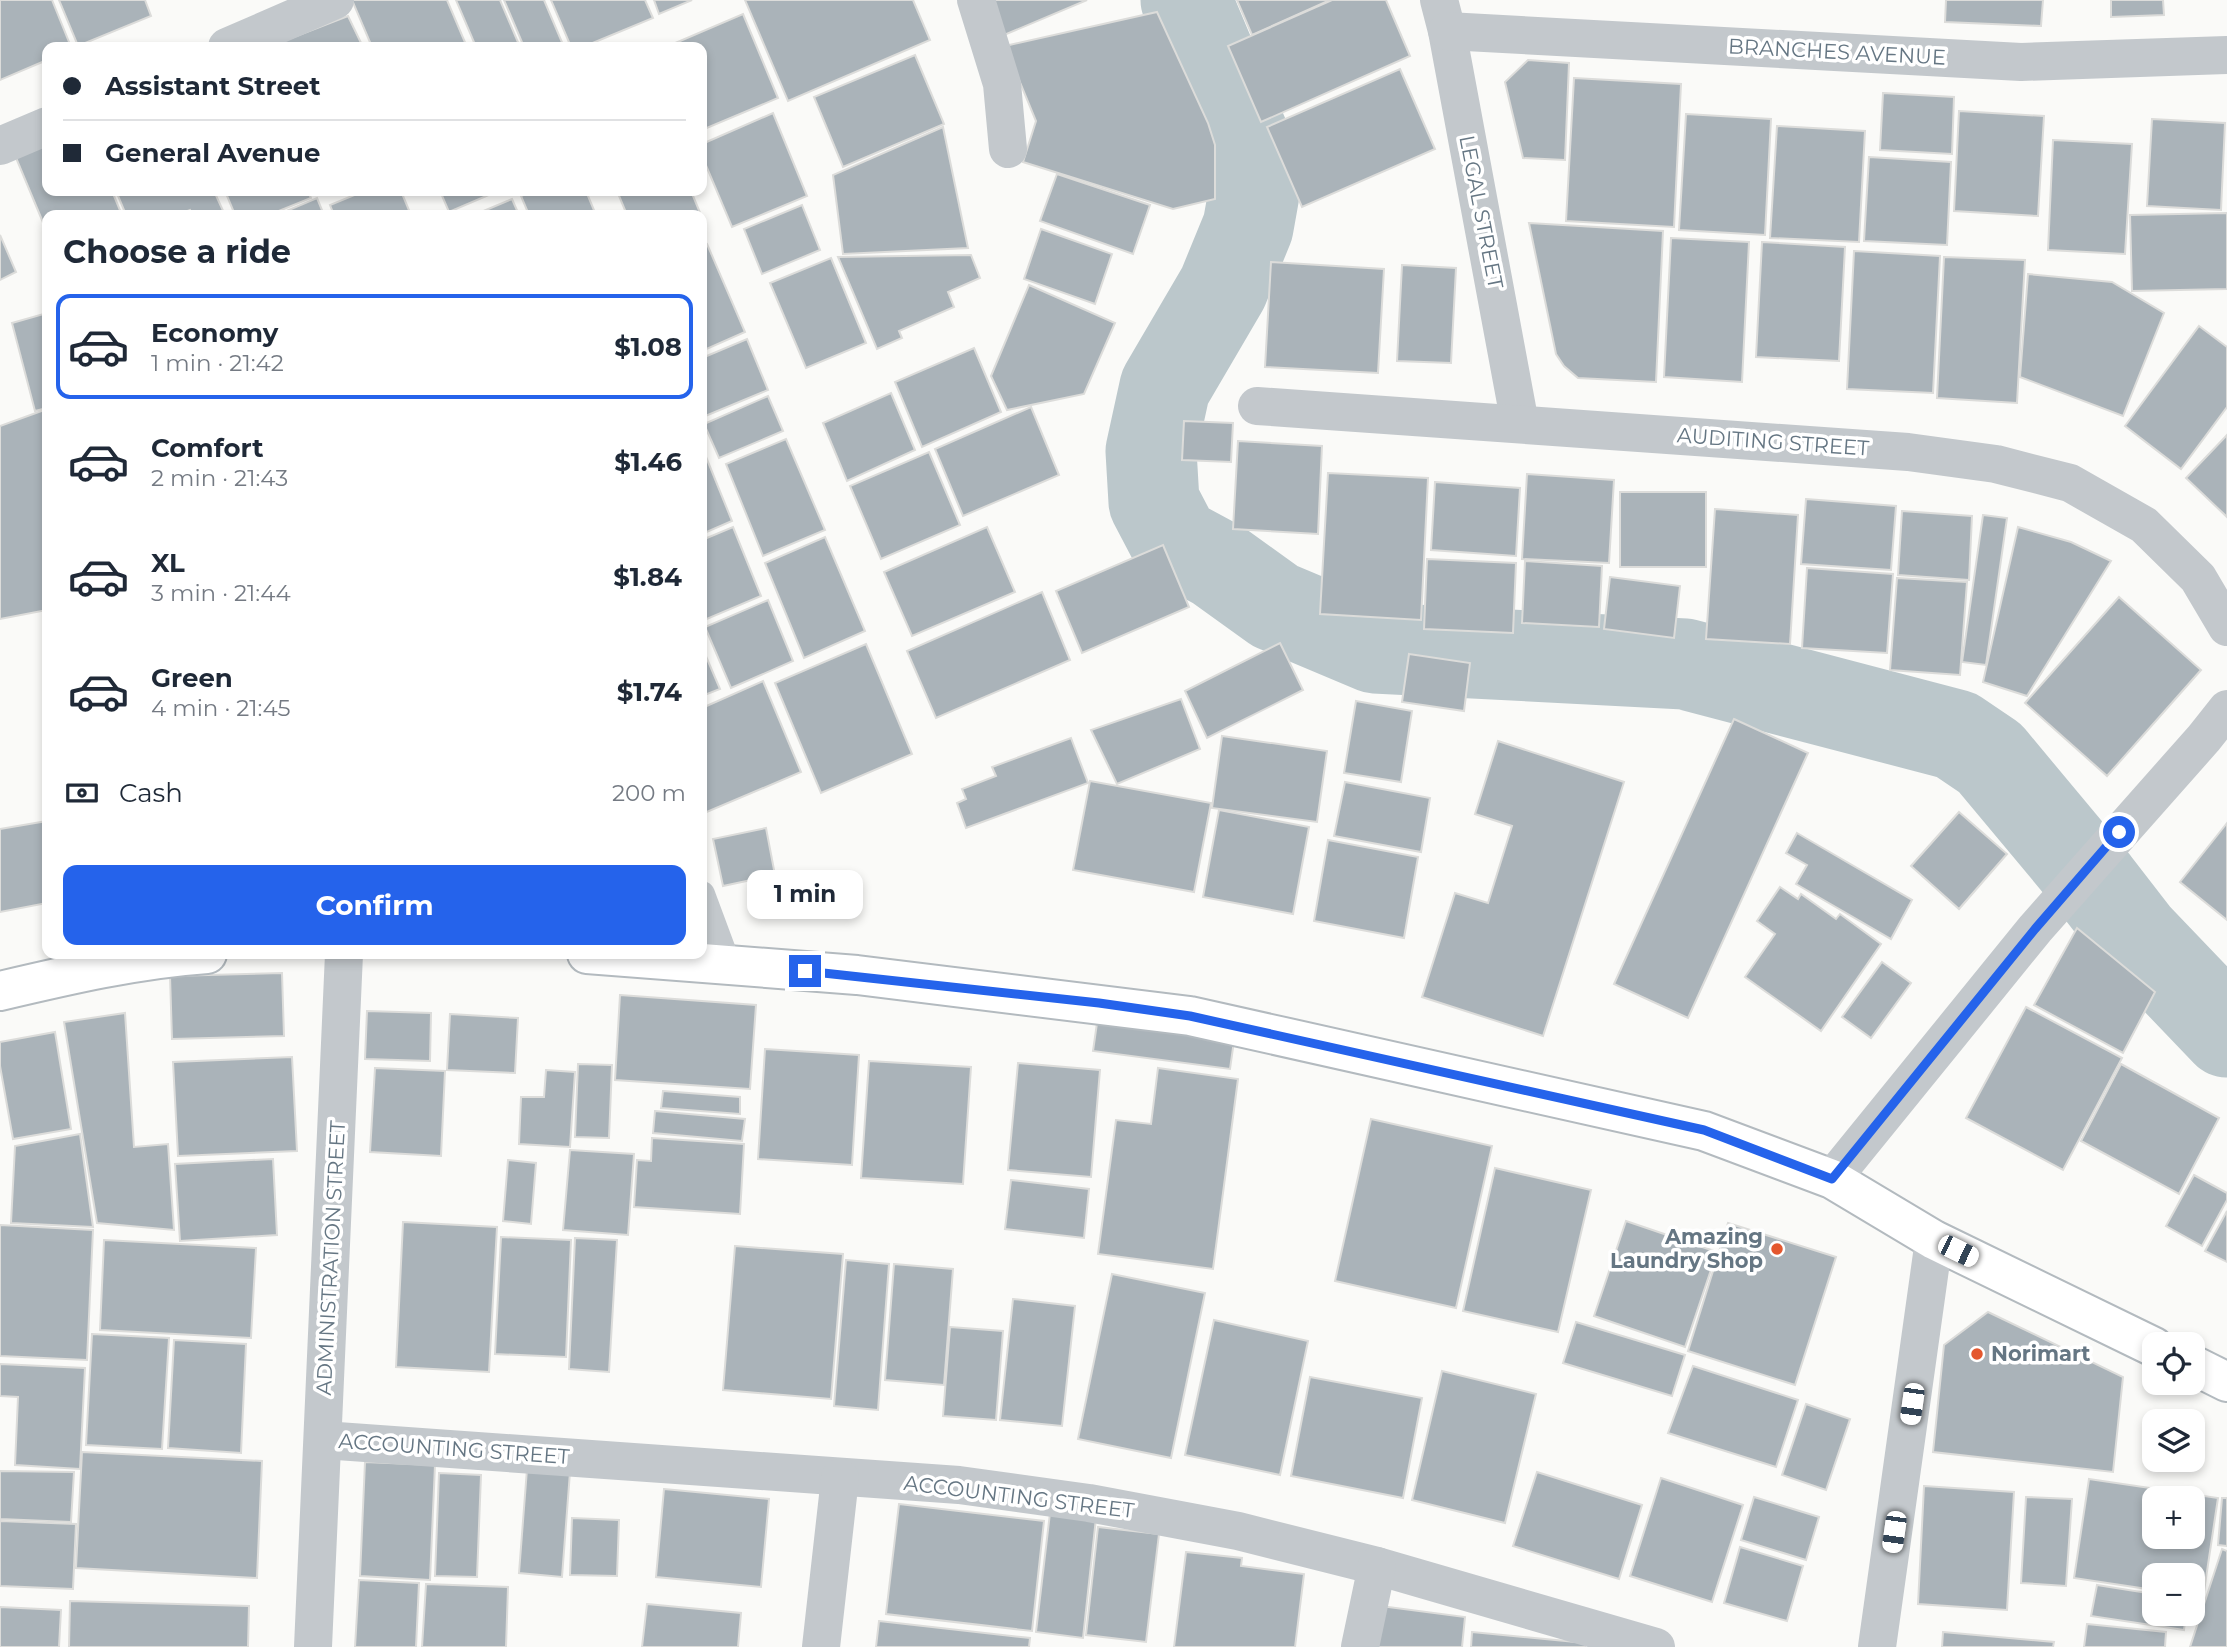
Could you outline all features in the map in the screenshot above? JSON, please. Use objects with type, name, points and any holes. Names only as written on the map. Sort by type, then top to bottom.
[{"type":"street","points":[[238,42],[335,0]]},
{"type":"street","points":[[976,0],[1002,84],[1008,149]]},
{"type":"street","name":"BRANCHES AVENUE","points":[[1443,15],[2021,62],[2227,55]]},
{"type":"street","name":"LEGAL STREET","points":[[1443,15],[1520,424]]},
{"type":"street","points":[[0,146],[42,127]]},
{"type":"street","name":"AUDITING STREET","points":[[1256,406],[1908,452],[1996,464],[2070,483],[2144,525],[2198,578],[2227,627]]},
{"type":"street","points":[[1832,1179],[2035,929],[2227,709]]},
{"type":"street","points":[[0,991],[89,970],[160,959]]},
{"type":"street","name":"ADMINISTRATION STREET","points":[[313,1647],[345,959]]},
{"type":"street","points":[[658,959],[857,975],[1190,1016],[1704,1130],[1832,1179],[1934,1240],[2142,1341]]},
{"type":"street","points":[[1877,1647],[1934,1240]]},
{"type":"street","points":[[2205,1371],[2227,1382]]},
{"type":"street","name":"ACCOUNTING STREET","points":[[323,1440],[959,1485],[1089,1503],[1238,1531],[1377,1566],[1656,1647]]},
{"type":"street","points":[[821,1647],[840,1478]]},
{"type":"street","points":[[1360,1647],[1377,1566]]},
{"type":"lane","points":[[707,907],[728,964]]},
{"type":"building","points":[[0,0],[52,0],[69,42],[42,42],[42,62],[0,80]]},
{"type":"building","points":[[59,0],[145,0],[151,16],[88,42],[76,42]]},
{"type":"building","points":[[352,0],[447,0],[465,42],[370,42]]},
{"type":"building","points":[[456,0],[500,0],[518,42],[474,42]]},
{"type":"building","points":[[504,0],[544,0],[562,42],[522,42]]},
{"type":"building","points":[[551,0],[645,0],[653,18],[595,42],[569,42]]},
{"type":"building","points":[[654,0],[692,0],[659,14]]},
{"type":"building","points":[[745,0],[913,0],[930,40],[788,101]]},
{"type":"building","points":[[981,0],[1087,0],[997,38]]},
{"type":"building","points":[[1237,0],[1330,0],[1252,35]]},
{"type":"building","points":[[1332,0],[1386,0],[1410,56],[1261,122],[1228,46]]},
{"type":"building","points":[[1946,0],[2043,0],[2041,26],[1945,22]]},
{"type":"building","points":[[2111,0],[2163,0],[2164,15],[2111,17]]},
{"type":"building","points":[[1157,12],[1208,123],[1215,145],[1215,199],[1173,209],[1023,162],[1036,121],[1005,46]]},
{"type":"building","points":[[743,14],[778,98],[707,128],[707,42],[678,42]]},
{"type":"building","points":[[348,16],[361,42],[281,42]]},
{"type":"building","points":[[915,55],[944,124],[843,167],[814,97]]},
{"type":"building","points":[[1528,60],[1569,63],[1565,160],[1523,158],[1505,82]]},
{"type":"building","points":[[1400,69],[1435,149],[1302,207],[1267,127]]},
{"type":"building","points":[[1574,78],[1681,84],[1674,227],[1566,221]]},
{"type":"building","points":[[1883,93],[1954,97],[1952,154],[1880,150]]},
{"type":"building","points":[[1959,111],[2044,116],[2038,216],[1954,211]]},
{"type":"building","points":[[773,113],[807,196],[732,227],[707,168],[707,142]]},
{"type":"building","points":[[1686,114],[1771,119],[1765,235],[1679,230]]},
{"type":"building","points":[[2152,119],[2225,123],[2221,210],[2147,206]]},
{"type":"building","points":[[1777,126],[1865,131],[1859,242],[1770,238]]},
{"type":"building","points":[[943,127],[968,248],[843,254],[833,175]]},
{"type":"building","points":[[2053,140],[2132,144],[2125,254],[2048,250]]},
{"type":"building","points":[[42,141],[42,196],[114,196],[120,210],[42,210],[42,220],[14,153]]},
{"type":"building","points":[[1869,157],[1951,162],[1947,245],[1864,241]]},
{"type":"building","points":[[1057,174],[1150,205],[1133,254],[1040,221]]},
{"type":"building","points":[[118,196],[216,196],[223,210],[190,210],[124,210]]},
{"type":"building","points":[[227,196],[311,198],[281,210],[233,210]]},
{"type":"building","points":[[352,196],[403,196],[409,210],[332,210],[330,205]]},
{"type":"building","points":[[442,196],[486,196],[454,210],[448,210]]},
{"type":"building","points":[[521,196],[588,196],[594,210],[527,210]]},
{"type":"building","points":[[619,196],[693,196],[699,210],[625,210]]},
{"type":"building","points":[[317,198],[322,210],[289,210]]},
{"type":"building","points":[[512,199],[517,210],[486,210]]},
{"type":"building","points":[[802,205],[820,250],[762,274],[744,229]]},
{"type":"building","points":[[2227,213],[2227,289],[2132,291],[2130,215]]},
{"type":"building","points":[[1529,223],[1663,231],[1656,382],[1578,378],[1564,366],[1556,354]]},
{"type":"building","points":[[1041,229],[1112,254],[1095,304],[1024,279]]},
{"type":"building","points":[[0,235],[16,272],[0,280]]},
{"type":"building","points":[[1671,238],[1749,242],[1742,382],[1664,377]]},
{"type":"building","points":[[1762,242],[1845,247],[1839,361],[1756,357]]},
{"type":"building","points":[[707,244],[745,332],[707,349]]},
{"type":"building","points":[[1854,251],[1940,256],[1933,393],[1847,389]]},
{"type":"building","points":[[971,255],[980,278],[948,292],[954,307],[899,331],[902,338],[877,349],[838,257]]},
{"type":"building","points":[[1944,257],[2025,260],[2017,403],[1937,398]]},
{"type":"building","points":[[831,258],[866,343],[806,368],[770,283]]},
{"type":"building","points":[[1271,262],[1384,269],[1378,373],[1265,367]]},
{"type":"building","points":[[1402,265],[1456,268],[1451,363],[1397,361]]},
{"type":"building","points":[[2028,274],[2112,282],[2164,313],[2123,416],[2020,377]]},
{"type":"building","points":[[1029,285],[1115,323],[1084,394],[1007,410],[991,376]]},
{"type":"building","points":[[42,314],[42,409],[35,411],[12,323]]},
{"type":"building","points":[[2199,326],[2227,347],[2227,407],[2181,469],[2125,426]]},
{"type":"building","points":[[747,339],[768,390],[707,415],[707,356]]},
{"type":"building","points":[[974,348],[1001,412],[922,447],[895,382]]},
{"type":"building","points":[[891,393],[915,450],[847,481],[823,423]]},
{"type":"building","points":[[768,396],[783,431],[719,458],[707,431],[707,423]]},
{"type":"building","points":[[1031,407],[1059,475],[963,516],[935,449]]},
{"type":"building","points":[[42,411],[42,611],[0,619],[0,426]]},
{"type":"building","points":[[1184,421],[1233,423],[1231,462],[1182,460]]},
{"type":"building","points":[[2227,435],[2227,517],[2186,478]]},
{"type":"building","points":[[786,439],[825,530],[763,556],[726,464]]},
{"type":"building","points":[[1238,441],[1322,446],[1318,534],[1233,529]]},
{"type":"building","points":[[929,452],[960,525],[881,559],[850,486]]},
{"type":"building","points":[[707,459],[732,521],[707,532]]},
{"type":"building","points":[[1328,473],[1428,478],[1421,620],[1320,614]]},
{"type":"building","points":[[1527,474],[1614,480],[1609,563],[1522,559]]},
{"type":"building","points":[[1435,482],[1520,488],[1516,556],[1431,550]]},
{"type":"building","points":[[1620,492],[1706,492],[1706,567],[1620,567]]},
{"type":"building","points":[[1806,499],[1896,506],[1891,570],[1801,564]]},
{"type":"building","points":[[1715,509],[1798,515],[1790,644],[1706,639]]},
{"type":"building","points":[[1902,511],[1972,516],[1969,580],[1898,575]]},
{"type":"building","points":[[1983,515],[2007,518],[1986,665],[1962,662]]},
{"type":"building","points":[[733,527],[761,596],[707,619],[707,538]]},
{"type":"building","points":[[987,527],[1015,592],[912,636],[884,572]]},
{"type":"building","points":[[2018,527],[2071,542],[2111,561],[2027,696],[1983,682]]},
{"type":"building","points":[[825,537],[865,631],[804,658],[765,563]]},
{"type":"building","points":[[1163,545],[1189,607],[1082,653],[1056,591]]},
{"type":"building","points":[[1427,559],[1516,563],[1513,633],[1424,629]]},
{"type":"building","points":[[1525,561],[1602,566],[1599,627],[1522,623]]},
{"type":"building","points":[[1807,568],[1893,574],[1887,653],[1802,648]]},
{"type":"building","points":[[1610,577],[1680,586],[1674,638],[1604,629]]},
{"type":"building","points":[[1897,578],[1967,582],[1960,675],[1890,670]]},
{"type":"building","points":[[1042,592],[1070,660],[936,718],[907,651]]},
{"type":"building","points":[[2119,597],[2201,670],[2107,776],[2025,703]]},
{"type":"building","points":[[768,600],[793,661],[731,688],[707,626]]},
{"type":"building","points":[[1280,643],[1303,690],[1207,738],[1185,691]]},
{"type":"building","points":[[866,644],[912,754],[821,793],[775,683]]},
{"type":"building","points":[[1409,654],[1470,663],[1464,711],[1402,702]]},
{"type":"building","points":[[707,659],[720,689],[707,694]]},
{"type":"building","points":[[763,681],[801,772],[707,812],[707,706]]},
{"type":"building","points":[[1181,699],[1200,749],[1117,784],[1091,730]]},
{"type":"building","points":[[1356,701],[1412,711],[1401,782],[1344,773]]},
{"type":"building","points":[[1734,719],[1808,753],[1688,1018],[1614,984]]},
{"type":"building","points":[[1222,736],[1327,751],[1317,822],[1212,808]]},
{"type":"building","points":[[1071,738],[1088,783],[966,828],[957,803],[966,799],[962,789],[996,776],[992,767]]},
{"type":"building","points":[[1498,741],[1624,782],[1543,1036],[1422,997],[1455,893],[1488,903],[1512,826],[1475,814]]},
{"type":"building","points":[[1090,781],[1211,803],[1194,892],[1073,870]]},
{"type":"building","points":[[1345,782],[1430,798],[1421,852],[1334,836]]},
{"type":"building","points":[[1219,810],[1309,827],[1293,914],[1203,897]]},
{"type":"building","points":[[1959,812],[2007,854],[1959,909],[1911,866]]},
{"type":"building","points":[[42,822],[42,904],[0,912],[0,829]]},
{"type":"building","points":[[2227,823],[2227,920],[2180,882]]},
{"type":"building","points":[[766,828],[775,875],[723,886],[713,839]]},
{"type":"building","points":[[1797,833],[1912,900],[1891,939],[1796,884],[1807,865],[1786,853]]},
{"type":"building","points":[[1328,840],[1418,857],[1404,938],[1314,921]]},
{"type":"building","points":[[1780,887],[1798,899],[1801,894],[1836,919],[1840,914],[1881,944],[1821,1031],[1745,977],[1775,934],[1757,921]]},
{"type":"building","points":[[2077,928],[2155,992],[2123,1053],[2034,1005]]},
{"type":"building","points":[[1882,962],[1911,983],[1871,1038],[1842,1017]]},
{"type":"building","points":[[282,973],[284,1036],[172,1039],[170,976]]},
{"type":"building","points":[[620,995],[756,1005],[750,1089],[615,1080]]},
{"type":"building","points":[[2026,1007],[2122,1058],[2063,1170],[1966,1118]]},
{"type":"building","points":[[367,1011],[431,1013],[430,1061],[365,1059]]},
{"type":"building","points":[[125,1013],[134,1147],[168,1144],[174,1230],[97,1223],[64,1022]]},
{"type":"building","points":[[450,1014],[518,1018],[515,1073],[447,1070]]},
{"type":"building","points":[[1098,1016],[1235,1034],[1230,1069],[1093,1051]]},
{"type":"building","points":[[55,1032],[71,1129],[13,1139],[0,1066],[0,1042]]},
{"type":"building","points":[[765,1049],[859,1055],[852,1165],[758,1159]]},
{"type":"building","points":[[292,1057],[297,1151],[178,1156],[173,1062]]},
{"type":"building","points":[[869,1061],[971,1067],[963,1184],[861,1178]]},
{"type":"building","points":[[1018,1063],[1100,1070],[1091,1177],[1008,1170]]},
{"type":"building","points":[[578,1064],[612,1065],[609,1138],[575,1137]]},
{"type":"building","points":[[2121,1064],[2219,1118],[2179,1194],[2081,1141]]},
{"type":"building","points":[[375,1068],[445,1071],[441,1156],[370,1152]]},
{"type":"building","points":[[1158,1068],[1238,1079],[1213,1269],[1098,1254],[1116,1120],[1151,1124]]},
{"type":"building","points":[[546,1070],[575,1072],[570,1147],[519,1144],[521,1097],[544,1097]]},
{"type":"building","points":[[663,1091],[740,1097],[740,1114],[661,1108]]},
{"type":"building","points":[[655,1111],[745,1119],[742,1141],[653,1133]]},
{"type":"building","points":[[1371,1119],[1492,1146],[1456,1308],[1335,1281]]},
{"type":"building","points":[[80,1134],[93,1227],[11,1223],[15,1146]]},
{"type":"building","points":[[652,1138],[744,1144],[740,1214],[634,1207],[637,1160],[651,1161]]},
{"type":"building","points":[[570,1150],[634,1154],[628,1235],[563,1230]]},
{"type":"building","points":[[273,1159],[277,1235],[180,1241],[175,1164]]},
{"type":"building","points":[[508,1160],[536,1163],[531,1224],[503,1221]]},
{"type":"building","points":[[1495,1168],[1591,1190],[1558,1332],[1463,1311]]},
{"type":"building","points":[[2194,1175],[2227,1193],[2227,1200],[2202,1246],[2166,1226]]},
{"type":"building","points":[[1011,1180],[1089,1189],[1084,1238],[1005,1229]]},
{"type":"building","points":[[2227,1211],[2227,1262],[2205,1251]]},
{"type":"building","points":[[1626,1221],[1717,1252],[1685,1347],[1594,1316]]},
{"type":"building","points":[[403,1222],[497,1227],[489,1372],[396,1367]]},
{"type":"building","points":[[1728,1223],[1836,1257],[1795,1385],[1688,1351]]},
{"type":"building","points":[[0,1225],[93,1230],[87,1360],[0,1356]]},
{"type":"building","points":[[501,1237],[571,1240],[566,1357],[495,1354]]},
{"type":"building","points":[[575,1238],[617,1240],[609,1372],[569,1369]]},
{"type":"building","points":[[104,1240],[256,1248],[251,1338],[100,1330]]},
{"type":"building","points":[[735,1246],[843,1254],[831,1399],[723,1390]]},
{"type":"building","points":[[846,1260],[889,1264],[878,1410],[834,1406]]},
{"type":"building","points":[[894,1264],[953,1269],[944,1385],[885,1380]]},
{"type":"building","points":[[1112,1274],[1205,1293],[1171,1458],[1078,1439]]},
{"type":"building","points":[[1013,1299],[1075,1306],[1062,1426],[1000,1420]]},
{"type":"building","points":[[1988,1312],[2123,1377],[2113,1472],[1933,1452],[1944,1345]]},
{"type":"building","points":[[1214,1320],[1308,1341],[1280,1475],[1185,1455]]},
{"type":"building","points":[[1576,1322],[1685,1355],[1672,1396],[1563,1363]]},
{"type":"building","points":[[950,1327],[1003,1331],[996,1420],[943,1416]]},
{"type":"building","points":[[92,1334],[169,1338],[162,1449],[86,1445]]},
{"type":"building","points":[[174,1340],[246,1344],[241,1453],[168,1448]]},
{"type":"building","points":[[0,1364],[85,1368],[80,1469],[15,1465],[18,1397],[0,1396]]},
{"type":"building","points":[[1693,1366],[1798,1400],[1776,1467],[1668,1433]]},
{"type":"building","points":[[1442,1371],[1536,1394],[1505,1523],[1412,1500]]},
{"type":"building","points":[[1310,1377],[1422,1398],[1403,1498],[1291,1476]]},
{"type":"building","points":[[1806,1404],[1850,1419],[1826,1490],[1782,1475]]},
{"type":"building","points":[[82,1452],[262,1461],[257,1578],[76,1568]]},
{"type":"building","points":[[365,1462],[435,1465],[430,1580],[360,1576]]},
{"type":"building","points":[[527,1469],[570,1472],[562,1577],[519,1573]]},
{"type":"building","points":[[0,1471],[74,1472],[71,1522],[0,1519]]},
{"type":"building","points":[[1537,1472],[1642,1505],[1619,1579],[1513,1546]]},
{"type":"building","points":[[439,1473],[481,1475],[477,1577],[435,1576]]},
{"type":"building","points":[[1661,1478],[1743,1505],[1712,1602],[1630,1576]]},
{"type":"building","points":[[2089,1479],[2142,1487],[2142,1549],[2205,1549],[2205,1496],[2218,1498],[2205,1585],[2205,1563],[2142,1563],[2142,1588],[2074,1578]]},
{"type":"building","points":[[1924,1486],[2014,1492],[2007,1610],[1918,1604]]},
{"type":"building","points":[[664,1489],[769,1499],[761,1587],[656,1577]]},
{"type":"building","points":[[1754,1497],[1819,1517],[1806,1560],[1741,1540]]},
{"type":"building","points":[[2026,1497],[2072,1499],[2066,1586],[2021,1583]]},
{"type":"building","points":[[2222,1498],[2227,1498],[2227,1546],[2218,1545]]},
{"type":"building","points":[[899,1504],[1044,1521],[1032,1631],[886,1614]]},
{"type":"building","points":[[1050,1513],[1096,1518],[1083,1638],[1036,1632]]},
{"type":"building","points":[[572,1518],[619,1520],[617,1576],[570,1575]]},
{"type":"building","points":[[0,1521],[76,1524],[73,1589],[0,1586]]},
{"type":"building","points":[[1098,1527],[1159,1534],[1146,1642],[1086,1635]]},
{"type":"building","points":[[1740,1547],[1803,1566],[1787,1621],[1724,1603]]},
{"type":"building","points":[[2222,1549],[2227,1551],[2227,1647],[2190,1647],[2197,1626],[2205,1626],[2205,1601]]},
{"type":"building","points":[[1186,1552],[1242,1558],[1241,1566],[1304,1574],[1295,1647],[1174,1647]]},
{"type":"building","points":[[359,1580],[419,1583],[416,1647],[355,1647]]},
{"type":"building","points":[[426,1584],[508,1587],[506,1647],[422,1647]]},
{"type":"building","points":[[2097,1585],[2142,1592],[2142,1624],[2091,1616]]},
{"type":"building","points":[[70,1601],[249,1606],[248,1647],[69,1647]]},
{"type":"building","points":[[647,1604],[741,1613],[738,1647],[642,1647]]},
{"type":"building","points":[[1373,1605],[1465,1617],[1462,1647],[1365,1647]]},
{"type":"building","points":[[0,1607],[61,1610],[59,1647],[0,1647]]},
{"type":"building","points":[[879,1621],[1030,1638],[1029,1647],[876,1647]]},
{"type":"building","points":[[2087,1624],[2166,1632],[2165,1647],[2084,1647]]},
{"type":"building","points":[[2157,1626],[2184,1626],[2184,1630]]},
{"type":"building","points":[[1472,1632],[1586,1643],[1585,1647],[1471,1647]]},
{"type":"building","points":[[1943,1632],[2054,1642],[2053,1647],[1942,1647]]},
{"type":"waterway","points":[[1186,0],[1258,171],[1248,227],[1223,288],[1165,387],[1151,451],[1154,502],[1175,542],[1218,565],[1275,606],[1375,648],[1685,664],[1956,735],[1990,758],[2136,937],[2227,1032]]},
{"type":"place","name":"Amazing Laundry Shop","points":[[1777,1249]]},
{"type":"place","name":"Norimart","points":[[1977,1354]]},
{"type":"route","points":[[805,971],[1099,1003],[1190,1016],[1704,1130],[1832,1179],[2035,929],[2119,832]]}]
